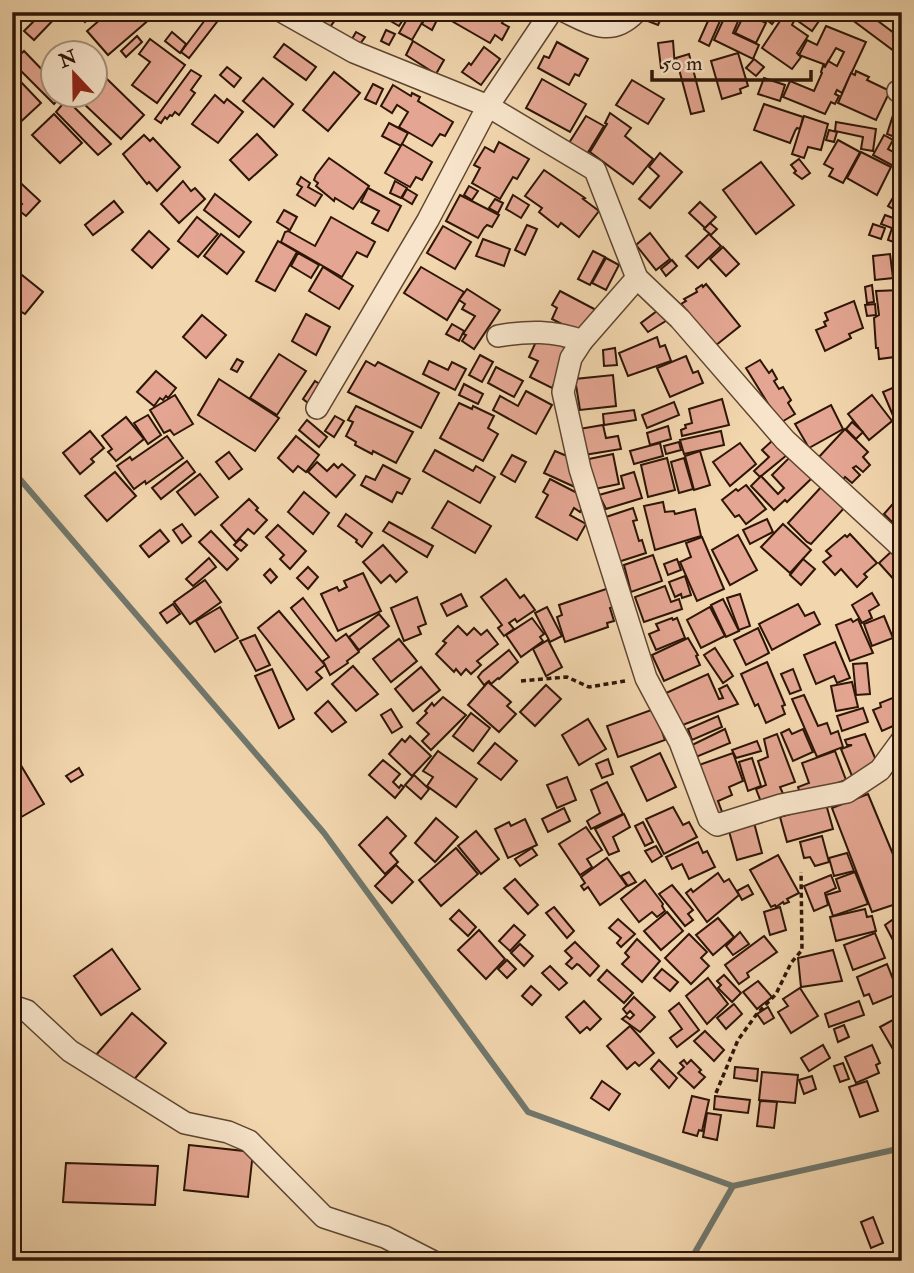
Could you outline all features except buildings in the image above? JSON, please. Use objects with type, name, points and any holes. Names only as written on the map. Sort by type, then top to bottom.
[{"type":"street","points":[[283,12],[354,52],[488,106],[595,170],[638,278],[680,318],[785,440],[902,548]]},
{"type":"street","points":[[317,408],[428,220],[488,106],[551,12]]},
{"type":"street","points":[[566,12],[601,28],[623,23],[636,12]]},
{"type":"street","points":[[638,278],[582,341],[571,358],[563,392],[569,426],[604,548],[646,678],[680,742],[709,819],[717,825],[781,805],[848,792],[880,770],[902,740]]},
{"type":"street","points":[[498,336],[542,332],[564,334],[582,341]]},
{"type":"street","points":[[12,1006],[27,1011],[71,1051],[185,1124],[228,1132],[249,1141],[324,1217],[385,1237],[432,1261]]},
{"type":"path","points":[[521,681],[567,677],[589,687],[646,678]]},
{"type":"path","points":[[716,1093],[738,1040],[776,993],[791,963],[802,950],[801,872]]},
{"type":"waterway","points":[[12,470],[324,833],[528,1112],[733,1186],[902,1148]]},
{"type":"waterway","points":[[690,1261],[733,1186]]}]
